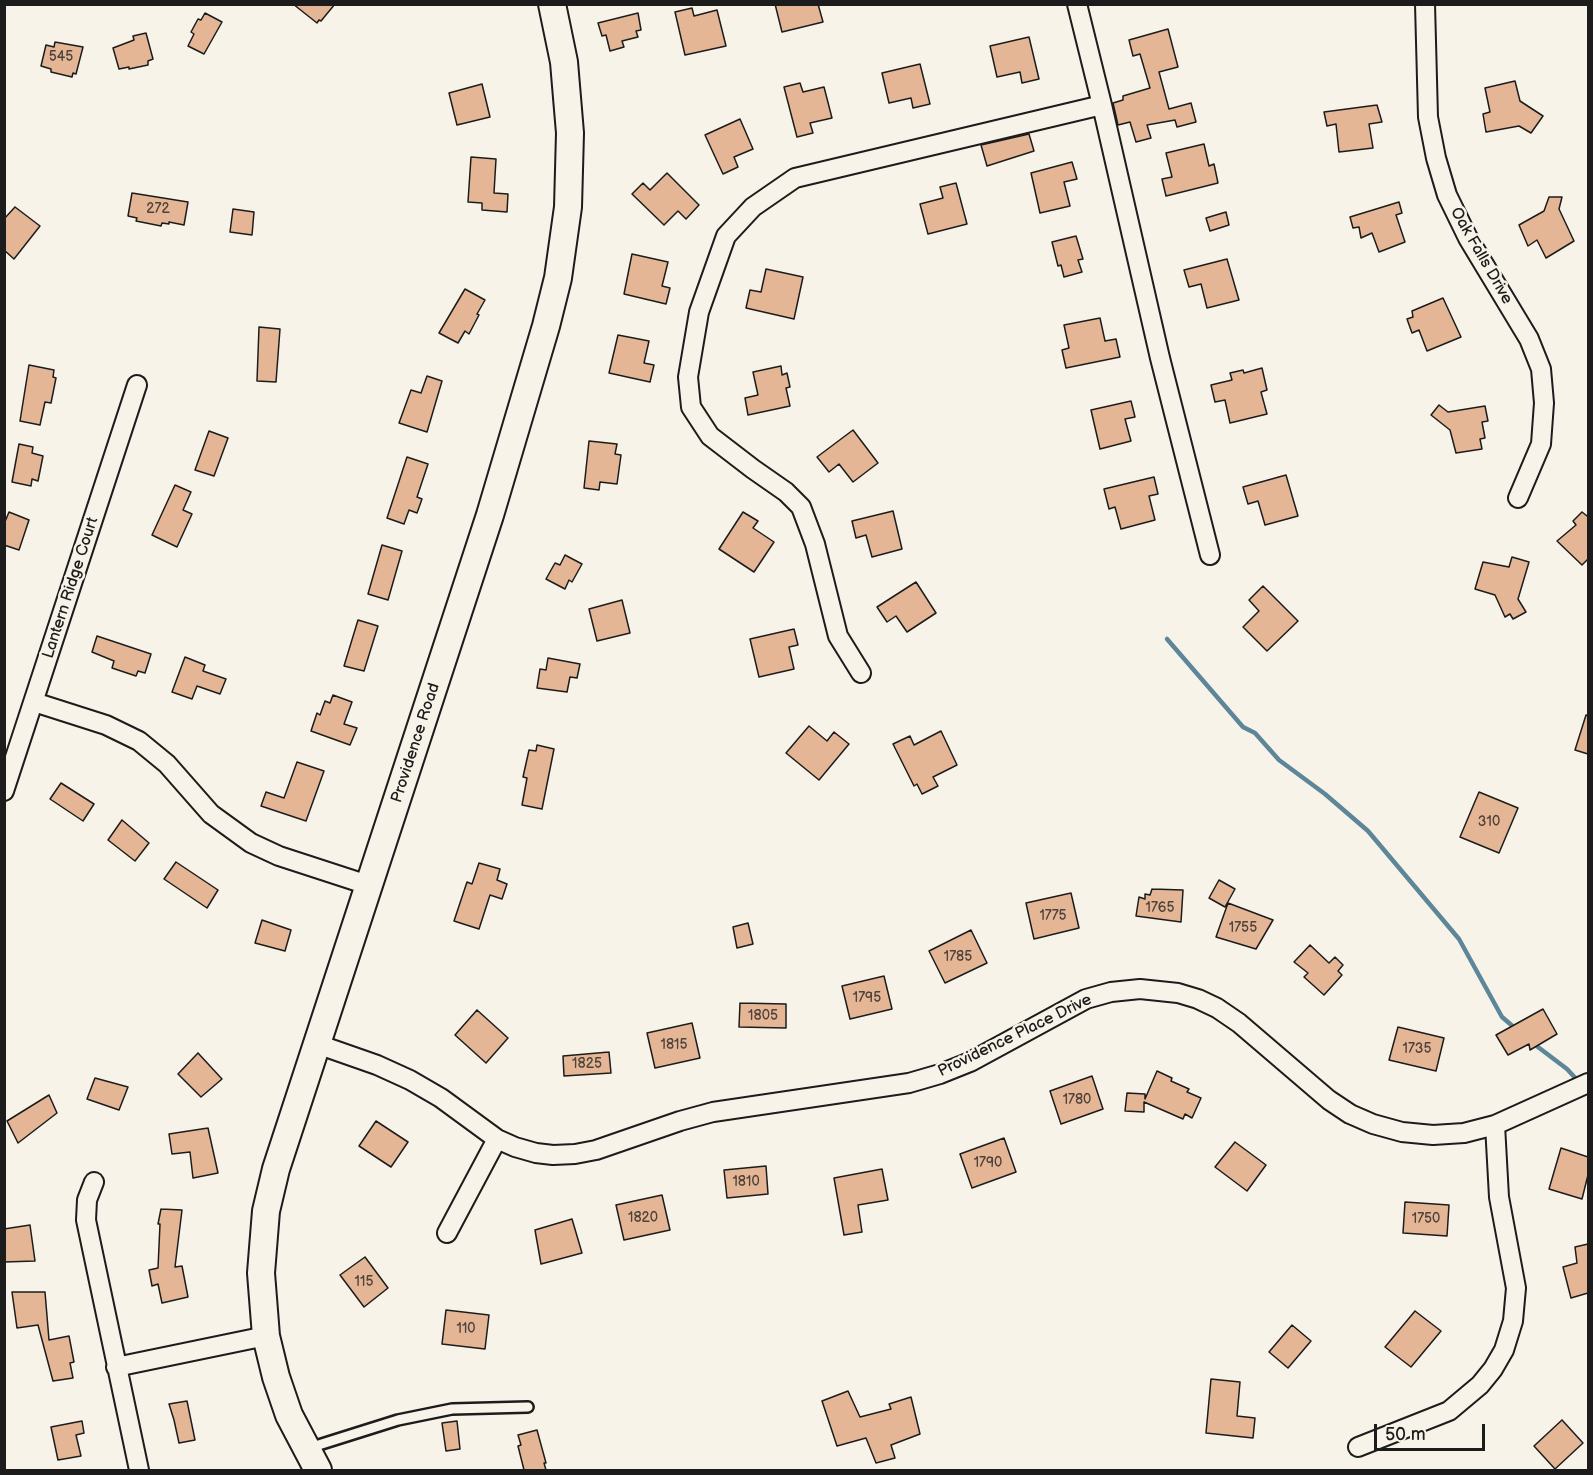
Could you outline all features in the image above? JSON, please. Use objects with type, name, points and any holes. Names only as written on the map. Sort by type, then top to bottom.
[{"type":"street","name":"Providence Road","points":[[312,1460],[286,1405],[276,1377],[266,1336],[261,1273],[266,1211],[276,1169],[490,515],[558,278],[568,207],[570,133],[564,62],[552,4]]},
{"type":"street","points":[[1077,4],[1160,358],[1210,555]]},
{"type":"street","name":"Oak Falls Drive","points":[[1425,4],[1428,117],[1436,159],[1447,195],[1468,238],[1529,339],[1541,369],[1544,403],[1541,444],[1518,498]]},
{"type":"street","points":[[861,673],[837,636],[814,544],[801,507],[786,492],[753,470],[710,436],[691,407],[688,377],[699,312],[726,236],[753,207],[795,178],[1102,105]]},
{"type":"street","name":"Lantern Ridge Court","points":[[4,791],[137,385]]},
{"type":"street","points":[[34,702],[106,725],[139,741],[167,764],[211,814],[251,843],[279,856],[368,885]]},
{"type":"street","name":"Providence Place Drive","points":[[317,1044],[377,1065],[410,1080],[441,1098],[497,1139],[515,1148],[536,1153],[575,1155],[713,1112],[909,1083],[940,1074],[970,1062],[1086,999],[1111,992],[1140,988],[1178,993],[1217,1008],[1239,1023],[1329,1100],[1350,1114],[1372,1124],[1402,1132],[1433,1135],[1464,1133],[1495,1125],[1588,1083]]},
{"type":"street","points":[[1358,1447],[1449,1411],[1480,1385],[1493,1369],[1503,1350],[1513,1321],[1516,1288],[1499,1197],[1495,1125]]},
{"type":"street","points":[[447,1233],[497,1139]]},
{"type":"street","points":[[94,1182],[87,1200],[86,1220],[139,1470]]},
{"type":"street","points":[[116,1367],[266,1336]]},
{"type":"lane","points":[[312,1460],[398,1420],[452,1409],[528,1407]]},
{"type":"building","points":[[293,4],[335,4],[317,23]]},
{"type":"building","points":[[775,4],[818,4],[823,22],[782,32]]},
{"type":"building","points":[[692,8],[694,16],[717,10],[726,46],[685,55],[675,12]]},
{"type":"building","points":[[205,13],[222,22],[204,54],[188,46],[194,34],[191,32],[198,19],[201,20]]},
{"type":"building","points":[[638,13],[641,30],[636,31],[638,37],[622,41],[624,47],[610,51],[606,35],[602,36],[598,23]]},
{"type":"building","points":[[1168,29],[1178,67],[1159,72],[1169,109],[1191,103],[1196,122],[1177,127],[1175,120],[1147,125],[1151,138],[1136,142],[1130,122],[1118,125],[1113,103],[1123,100],[1123,96],[1150,88],[1140,54],[1133,56],[1129,40]]},
{"type":"building","points":[[146,33],[153,59],[148,61],[148,65],[119,69],[113,48],[134,40],[133,36]]},
{"type":"building","points":[[1029,37],[1039,79],[1022,83],[1020,72],[997,77],[990,46]]},
{"type":"building","points":[[55,42],[83,47],[76,74],[73,73],[72,77],[51,72],[51,69],[41,66],[46,45],[54,47]]},
{"type":"building","points":[[920,64],[930,104],[913,108],[911,98],[889,103],[882,73]]},
{"type":"building","points":[[1515,81],[1520,101],[1543,116],[1531,133],[1519,126],[1486,132],[1483,114],[1490,112],[1485,88]]},
{"type":"building","points":[[800,83],[803,92],[824,87],[832,118],[810,123],[813,133],[797,137],[784,87]]},
{"type":"building","points":[[482,84],[490,117],[457,125],[449,93]]},
{"type":"building","points":[[1377,105],[1382,122],[1369,124],[1373,148],[1339,152],[1336,124],[1327,126],[1324,112]]},
{"type":"building","points":[[740,119],[753,149],[734,157],[738,167],[723,174],[705,135]]},
{"type":"building","points":[[1029,134],[1034,151],[987,166],[981,145]]},
{"type":"building","points":[[1204,144],[1209,166],[1214,164],[1218,183],[1166,196],[1162,179],[1172,177],[1166,153]]},
{"type":"building","points":[[471,157],[496,159],[494,193],[508,194],[507,212],[482,210],[482,203],[468,202]]},
{"type":"building","points":[[1072,162],[1077,179],[1064,182],[1070,206],[1040,213],[1031,173]]},
{"type":"building","points":[[667,173],[699,205],[686,219],[678,211],[664,225],[632,194],[643,183],[650,190]]},
{"type":"building","points":[[956,183],[967,224],[928,234],[920,204],[943,198],[940,187]]},
{"type":"building","points":[[132,193],[188,202],[184,225],[169,222],[169,224],[162,223],[161,226],[136,221],[137,218],[128,216]]},
{"type":"building","points":[[1549,197],[1562,197],[1559,209],[1574,241],[1546,258],[1537,240],[1528,246],[1519,225],[1544,211]]},
{"type":"building","points":[[1399,202],[1402,213],[1396,215],[1405,242],[1379,252],[1372,233],[1361,238],[1359,227],[1353,228],[1350,217]]},
{"type":"building","points":[[15,207],[40,226],[14,259],[4,250],[4,219]]},
{"type":"building","points":[[233,209],[254,212],[252,235],[230,232]]},
{"type":"building","points":[[1226,212],[1229,225],[1210,231],[1206,218]]},
{"type":"building","points":[[1076,236],[1083,259],[1078,260],[1082,272],[1064,277],[1061,265],[1058,266],[1052,242]]},
{"type":"building","points":[[632,254],[668,262],[662,286],[670,288],[666,304],[624,294]]},
{"type":"building","points":[[1227,259],[1239,300],[1207,308],[1201,284],[1189,287],[1184,270]]},
{"type":"building","points":[[766,269],[803,277],[794,319],[746,308],[750,290],[761,292]]},
{"type":"building","points":[[465,289],[485,300],[469,334],[465,331],[458,343],[439,333]]},
{"type":"building","points":[[1443,298],[1461,337],[1427,351],[1419,330],[1412,333],[1407,319],[1413,317],[1412,311]]},
{"type":"building","points":[[1100,318],[1105,341],[1116,339],[1120,357],[1066,368],[1062,350],[1069,348],[1064,325]]},
{"type":"building","points":[[259,327],[280,329],[276,382],[257,381]]},
{"type":"building","points":[[618,335],[649,341],[644,363],[654,365],[650,382],[609,373]]},
{"type":"building","points":[[29,365],[54,370],[53,377],[56,378],[51,403],[45,402],[40,425],[20,421]]},
{"type":"building","points":[[781,366],[782,375],[787,373],[790,387],[786,388],[790,406],[748,415],[745,398],[758,395],[753,372]]},
{"type":"building","points":[[1262,368],[1267,390],[1261,392],[1267,414],[1230,423],[1225,400],[1215,402],[1211,385],[1232,380],[1230,373],[1243,370],[1244,373]]},
{"type":"building","points":[[427,376],[442,381],[427,432],[399,423],[411,390],[421,393]]},
{"type":"building","points":[[1131,401],[1135,417],[1125,419],[1131,441],[1100,449],[1091,410]]},
{"type":"building","points":[[1439,405],[1448,412],[1485,406],[1488,421],[1482,422],[1485,438],[1480,439],[1482,449],[1456,453],[1450,430],[1431,415]]},
{"type":"building","points":[[853,430],[878,463],[853,482],[839,464],[829,472],[817,457]]},
{"type":"building","points":[[209,431],[228,438],[214,476],[195,470]]},
{"type":"building","points":[[589,441],[617,444],[615,454],[621,455],[617,484],[600,482],[599,490],[584,488]]},
{"type":"building","points":[[19,444],[33,447],[32,453],[43,456],[38,481],[32,479],[31,486],[12,482]]},
{"type":"building","points":[[407,457],[428,464],[417,497],[422,499],[417,513],[409,510],[404,524],[387,518]]},
{"type":"building","points":[[1286,475],[1298,516],[1265,525],[1258,501],[1248,504],[1243,487]]},
{"type":"building","points":[[1154,477],[1158,494],[1149,496],[1155,520],[1121,529],[1115,507],[1109,509],[1104,489]]},
{"type":"building","points":[[175,485],[191,492],[183,510],[192,514],[177,547],[152,535]]},
{"type":"building","points":[[893,511],[902,549],[872,557],[866,535],[856,538],[852,521]]},
{"type":"building","points":[[9,512],[29,520],[19,550],[4,545],[4,524]]},
{"type":"building","points":[[743,512],[758,521],[753,528],[774,542],[754,572],[719,549]]},
{"type":"building","points":[[1582,512],[1587,516],[1588,514],[1588,559],[1582,565],[1557,541],[1576,525],[1573,521]]},
{"type":"building","points":[[382,545],[402,551],[388,600],[368,594]]},
{"type":"building","points":[[565,555],[582,564],[572,582],[569,580],[565,589],[546,579],[555,563],[560,565]]},
{"type":"building","points":[[1512,557],[1529,562],[1518,599],[1526,612],[1513,619],[1510,614],[1505,617],[1495,595],[1475,589],[1483,562],[1509,567]]},
{"type":"building","points":[[916,582],[936,613],[907,632],[896,616],[887,622],[877,607]]},
{"type":"building","points":[[1263,586],[1298,621],[1267,651],[1243,627],[1259,611],[1249,600]]},
{"type":"building","points":[[622,600],[630,633],[597,641],[589,609]]},
{"type":"building","points":[[358,620],[378,626],[364,671],[344,666]]},
{"type":"building","points":[[794,629],[798,645],[789,647],[794,669],[759,677],[750,639]]},
{"type":"building","points":[[97,636],[151,654],[145,673],[138,671],[136,676],[112,668],[114,661],[92,652]]},
{"type":"building","points":[[185,657],[205,665],[203,671],[226,679],[220,694],[197,686],[192,699],[172,692]]},
{"type":"building","points":[[548,658],[580,664],[577,678],[570,677],[567,692],[537,688],[540,669],[546,670]]},
{"type":"building","points":[[333,695],[352,702],[344,724],[357,728],[350,745],[311,731],[317,713],[320,715],[325,701],[330,703]]},
{"type":"building","points":[[1586,715],[1588,716],[1588,754],[1575,750]]},
{"type":"building","points":[[809,726],[827,741],[834,732],[849,744],[819,780],[786,753]]},
{"type":"building","points":[[941,731],[957,765],[933,777],[938,786],[922,794],[917,784],[914,786],[893,744],[910,736],[914,745]]},
{"type":"building","points":[[537,745],[554,749],[542,809],[522,805],[527,778],[523,777],[529,750],[536,751]]},
{"type":"building","points":[[297,762],[324,771],[306,821],[261,806],[266,792],[284,798]]},
{"type":"building","points":[[61,783],[94,804],[83,821],[50,799]]},
{"type":"building","points":[[1479,792],[1518,808],[1499,853],[1460,837]]},
{"type":"building","points":[[122,820],[149,843],[135,861],[108,840]]},
{"type":"building","points":[[176,862],[218,890],[207,908],[164,879]]},
{"type":"building","points":[[479,863],[500,869],[497,880],[507,884],[502,899],[490,895],[479,929],[454,921],[467,882],[472,884]]},
{"type":"building","points":[[1219,880],[1235,889],[1225,907],[1209,898]]},
{"type":"building","points":[[1152,889],[1183,890],[1181,922],[1136,916],[1139,897],[1145,899],[1145,894],[1150,895]]},
{"type":"building","points":[[1071,893],[1079,928],[1034,939],[1026,903]]},
{"type":"building","points":[[1228,903],[1273,920],[1256,949],[1216,937]]},
{"type":"building","points":[[262,920],[291,930],[285,951],[255,943]]},
{"type":"building","points":[[748,923],[753,944],[737,948],[733,927]]},
{"type":"building","points":[[971,930],[987,963],[945,983],[929,951]]},
{"type":"building","points":[[1310,945],[1329,963],[1335,957],[1343,965],[1338,971],[1342,975],[1324,995],[1304,977],[1308,973],[1294,962]]},
{"type":"building","points":[[884,976],[892,1009],[850,1019],[842,986]]},
{"type":"building","points":[[740,1003],[786,1004],[786,1028],[739,1027]]},
{"type":"building","points":[[1543,1009],[1557,1034],[1530,1050],[1529,1044],[1508,1055],[1496,1035]]},
{"type":"building","points":[[477,1010],[508,1038],[486,1063],[455,1035]]},
{"type":"building","points":[[692,1023],[700,1058],[655,1068],[647,1033]]},
{"type":"building","points":[[1398,1027],[1444,1038],[1436,1071],[1389,1060]]},
{"type":"building","points":[[609,1052],[611,1073],[564,1076],[563,1056]]},
{"type":"building","points":[[198,1053],[222,1079],[201,1097],[178,1074]]},
{"type":"building","points":[[1157,1071],[1172,1078],[1171,1081],[1189,1089],[1187,1092],[1201,1098],[1192,1118],[1185,1114],[1183,1119],[1144,1102],[1144,1112],[1125,1111],[1127,1093],[1145,1094],[1145,1099]]},
{"type":"building","points":[[1092,1076],[1103,1109],[1061,1124],[1050,1091]]},
{"type":"building","points":[[95,1078],[128,1087],[119,1110],[87,1099]]},
{"type":"building","points":[[49,1095],[57,1113],[18,1143],[7,1121]]},
{"type":"building","points":[[376,1121],[408,1142],[391,1167],[359,1146]]},
{"type":"building","points":[[208,1128],[218,1173],[193,1178],[190,1152],[172,1154],[169,1134]]},
{"type":"building","points":[[1004,1138],[1016,1172],[972,1188],[960,1154]]},
{"type":"building","points":[[1235,1142],[1266,1165],[1247,1191],[1215,1167]]},
{"type":"building","points":[[1561,1148],[1588,1157],[1588,1175],[1582,1199],[1549,1189]]},
{"type":"building","points":[[766,1166],[768,1194],[727,1198],[724,1170]]},
{"type":"building","points":[[882,1169],[888,1200],[858,1205],[862,1232],[844,1235],[834,1178]]},
{"type":"building","points":[[662,1195],[670,1230],[624,1240],[616,1205]]},
{"type":"building","points":[[1405,1202],[1449,1205],[1447,1236],[1403,1233]]},
{"type":"building","points":[[161,1209],[182,1210],[175,1267],[182,1266],[188,1297],[162,1303],[158,1284],[152,1286],[149,1270],[158,1268],[160,1224],[158,1224]]},
{"type":"building","points":[[572,1219],[582,1253],[541,1264],[535,1230]]},
{"type":"building","points":[[30,1225],[35,1261],[4,1262],[4,1229]]},
{"type":"building","points":[[1588,1244],[1588,1293],[1571,1298],[1563,1267],[1577,1263],[1575,1247]]},
{"type":"building","points":[[365,1257],[388,1288],[364,1307],[340,1275]]},
{"type":"building","points":[[12,1292],[45,1292],[49,1340],[69,1336],[74,1362],[70,1363],[73,1378],[53,1381],[38,1325],[17,1328]]},
{"type":"building","points":[[446,1310],[489,1315],[485,1349],[442,1344]]},
{"type":"building","points":[[1415,1311],[1441,1331],[1411,1367],[1385,1347]]},
{"type":"building","points":[[1292,1325],[1311,1341],[1288,1368],[1269,1352]]},
{"type":"building","points":[[1211,1379],[1240,1382],[1237,1416],[1255,1418],[1253,1438],[1206,1433]]},
{"type":"building","points":[[848,1391],[860,1417],[891,1409],[889,1404],[911,1397],[920,1434],[891,1445],[895,1458],[876,1463],[866,1438],[837,1446],[822,1401]]},
{"type":"building","points":[[187,1401],[195,1440],[179,1443],[169,1404]]},
{"type":"building","points":[[1562,1420],[1583,1443],[1555,1469],[1534,1446]]},
{"type":"building","points":[[82,1421],[84,1433],[76,1435],[81,1456],[58,1460],[51,1427]]},
{"type":"building","points":[[457,1421],[460,1449],[446,1451],[442,1423]]},
{"type":"building","points":[[537,1430],[546,1470],[524,1470],[518,1446],[521,1445],[518,1435]]},
{"type":"waterway","points":[[1167,639],[1243,727],[1255,733],[1279,760],[1325,794],[1368,831],[1459,939],[1502,1017],[1516,1029]]},
{"type":"waterway","points":[[1534,1044],[1567,1069],[1580,1083]]}]
